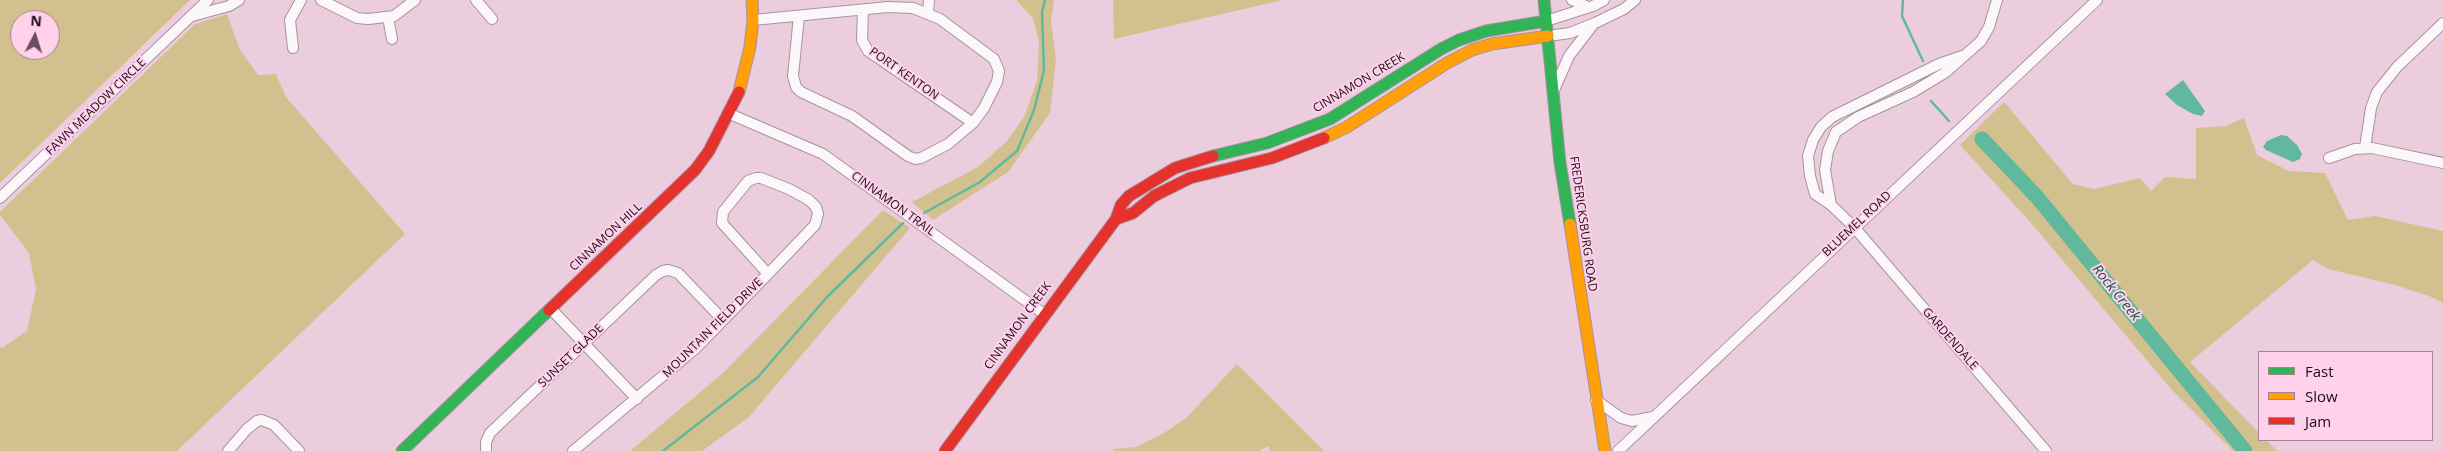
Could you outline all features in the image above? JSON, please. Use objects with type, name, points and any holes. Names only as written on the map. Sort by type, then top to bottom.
[{"type":"street","name":"FAWN MEADOW CIRCLE","points":[[0,198],[208,0]]},
{"type":"street","name":"FAWN MEADOW CIRCLE","points":[[191,16],[229,6],[239,0]]},
{"type":"street","points":[[292,48],[290,20],[301,0]]},
{"type":"street","points":[[321,0],[357,18],[378,19],[388,17],[414,0]]},
{"type":"street","points":[[476,0],[492,18]]},
{"type":"street","name":"CINNAMON HILL","points":[[402,451],[690,176],[709,151],[730,114],[746,71],[753,20],[752,0]]},
{"type":"street","points":[[928,13],[929,0]]},
{"type":"street","name":"FREDERICKSBURG ROAD","points":[[1544,0],[1560,163],[1604,451]]},
{"type":"street","points":[[1572,0],[1588,7]]},
{"type":"street","points":[[1546,21],[1604,0]]},
{"type":"street","points":[[1548,36],[1570,33],[1595,23],[1624,9],[1635,0]]},
{"type":"street","points":[[1831,205],[1825,170],[1828,151],[1836,132],[1858,116],[1913,92],[1946,72],[1981,41],[1989,27],[1997,0]]},
{"type":"street","name":"BLUEMEL ROAD","points":[[1618,451],[2097,0]]},
{"type":"street","points":[[753,20],[900,7],[928,13],[994,60],[997,65],[997,82],[992,95],[973,123],[948,144],[921,158],[908,156],[852,116],[801,92],[793,81],[799,16]]},
{"type":"street","name":"PORT KENTON","points":[[863,10],[862,40],[868,51],[973,123]]},
{"type":"street","points":[[388,17],[392,39]]},
{"type":"street","name":"CINNAMON CREEK","points":[[945,451],[1044,314],[1116,219],[1121,205],[1129,196],[1146,184],[1176,168],[1198,160],[1267,143],[1330,119],[1459,40],[1486,31],[1546,21]]},
{"type":"street","points":[[1553,91],[1569,56],[1595,23]]},
{"type":"street","points":[[2365,148],[2371,108],[2377,92],[2397,67],[2443,23]]},
{"type":"street","name":"CINNAMON CREEK","points":[[1116,219],[1133,213],[1154,196],[1170,187],[1206,173],[1272,158],[1311,144],[1368,114],[1435,71],[1472,50],[1492,44],[1548,36]]},
{"type":"street","name":"GARDENDALE","points":[[1966,55],[1939,64],[1843,110],[1821,127],[1813,140],[1808,156],[1810,176],[1815,194],[1831,205],[1854,227],[2046,451]]},
{"type":"street","points":[[1427,58],[1435,71]]},
{"type":"street","name":"CINNAMON TRAIL","points":[[730,114],[823,154],[1044,314]]},
{"type":"street","points":[[2329,158],[2355,149],[2365,148],[2386,150],[2443,163]]},
{"type":"street","name":"MOUNTAIN FIELD DRIVE","points":[[573,451],[695,349],[768,274],[815,225],[818,214],[816,207],[808,200],[761,178],[751,179],[723,212],[722,223],[768,274]]},
{"type":"street","points":[[1146,184],[1154,196]]},
{"type":"street","name":"SUNSET GLADE","points":[[486,451],[486,442],[490,434],[656,275],[668,270],[678,273],[723,320]]},
{"type":"street","points":[[551,308],[637,399]]},
{"type":"street","points":[[1596,400],[1621,418],[1641,420],[1654,416]]},
{"type":"street","points":[[228,451],[241,435],[257,421],[267,421],[274,425],[299,451]]},
{"type":"shaded area","points":[[0,0],[190,0],[0,183]]},
{"type":"shaded area","points":[[1016,0],[1054,0],[1051,21],[1056,60],[1050,113],[1008,172],[933,220],[912,202],[978,167],[1007,141],[1024,117],[1037,81],[1039,42],[1033,18]]},
{"type":"shaded area","points":[[1113,0],[1283,0],[1114,39]]},
{"type":"shaded area","points":[[227,14],[240,50],[258,75],[276,74],[286,97],[405,234],[177,451],[0,451],[0,347],[2,348],[27,331],[36,289],[29,253],[0,215],[0,212],[195,24]]},
{"type":"shaded area","points":[[2183,80],[2205,111],[2202,116],[2193,114],[2177,105],[2165,94]]},
{"type":"shaded area","points":[[2004,102],[2073,184],[2094,189],[2140,178],[2151,191],[2165,177],[2196,179],[2196,128],[2226,126],[2244,118],[2257,155],[2289,171],[2325,173],[2348,220],[2375,216],[2443,231],[2443,303],[2429,296],[2395,285],[2328,269],[2313,260],[2190,362],[2258,432],[2258,441],[2267,441],[2277,451],[2233,451],[2171,389],[2032,224],[1960,145]]},
{"type":"shaded area","points":[[2281,135],[2287,136],[2297,145],[2302,154],[2300,159],[2293,162],[2263,147],[2267,141]]},
{"type":"shaded area","points":[[883,210],[910,228],[748,418],[702,451],[630,451],[723,373]]},
{"type":"shaded area","points":[[1237,364],[1324,451],[1270,451],[1268,446],[1259,451],[1113,451],[1114,449],[1136,447],[1164,433],[1186,418]]},
{"type":"waterway","points":[[924,213],[980,182],[1017,151],[1034,110],[1044,70],[1042,12],[1045,0]]},
{"type":"waterway","name":"Rock Creek","points":[[1903,0],[1902,16],[1923,61]]},
{"type":"waterway","name":"Rock Creek","points":[[1931,101],[1949,121]]},
{"type":"waterway","name":"Rock Creek","points":[[1982,139],[2037,197],[2245,451]]},
{"type":"waterway","points":[[663,451],[758,377],[827,297],[903,223]]},
{"type":"traffic: fast","points":[[1544,0],[1560,163],[1570,224]]},
{"type":"traffic: fast","points":[[1213,156],[1267,143],[1330,119],[1441,49],[1459,40],[1486,31],[1546,21]]},
{"type":"traffic: fast","points":[[402,451],[549,310]]},
{"type":"traffic: slow","points":[[739,92],[750,47],[753,20],[752,0]]},
{"type":"traffic: slow","points":[[1324,138],[1347,127],[1447,63],[1472,50],[1492,44],[1548,36]]},
{"type":"traffic: slow","points":[[1570,224],[1605,451]]},
{"type":"traffic: jam","points":[[549,310],[695,170],[709,151],[739,92]]},
{"type":"traffic: jam","points":[[1116,219],[1133,213],[1154,196],[1190,178],[1272,158],[1324,138]]},
{"type":"traffic: jam","points":[[945,451],[1116,219],[1121,205],[1129,196],[1175,168],[1213,156]]}]
